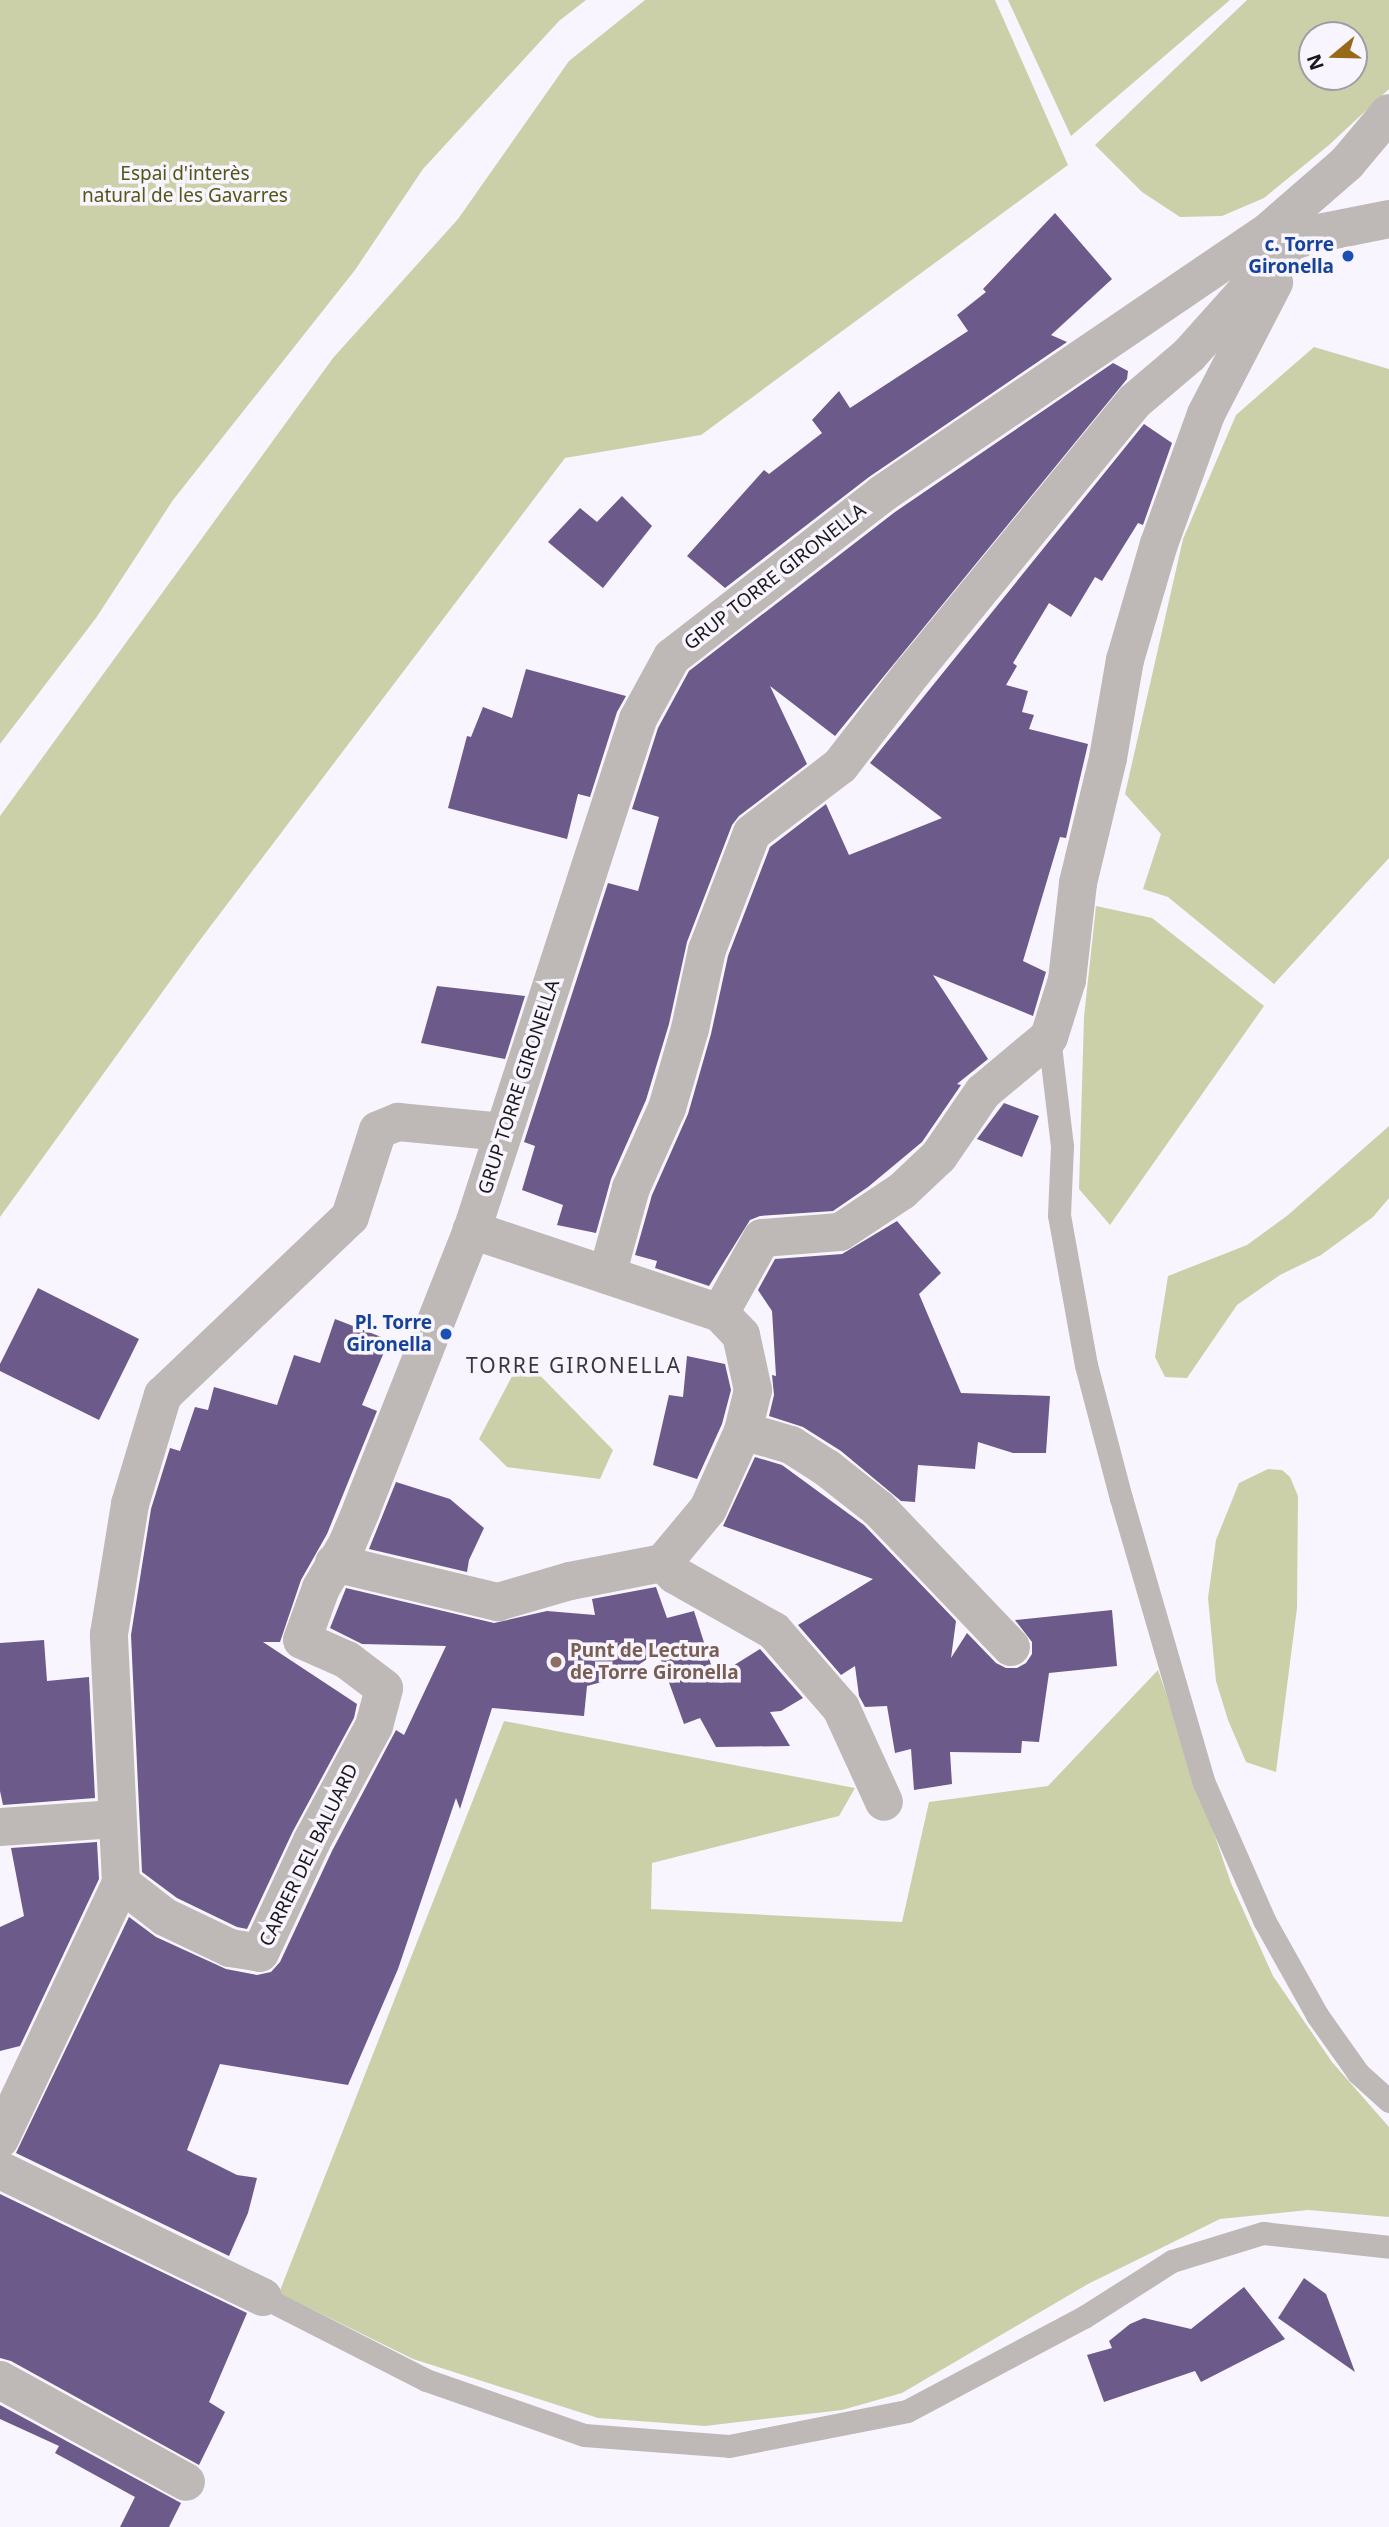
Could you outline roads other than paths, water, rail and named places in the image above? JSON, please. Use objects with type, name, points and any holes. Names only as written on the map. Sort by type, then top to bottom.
[{"type":"street","points":[[607,1275],[631,1188],[667,1108],[690,1029],[707,950],[752,833],[840,766],[913,672],[1135,401],[1189,355],[1280,236],[1389,113]]},
{"type":"street","points":[[1280,236],[1314,234],[1389,219]]},
{"type":"street","points":[[720,1313],[762,1238],[839,1232],[902,1191],[939,1156],[983,1092],[1049,1037],[1067,980],[1078,883],[1108,758],[1125,660],[1159,544],[1206,414],[1279,275],[1280,236]]},
{"type":"street","name":"GRUP TORRE GIRONELLA","points":[[384,1688],[347,1660],[302,1640],[321,1588],[347,1544],[379,1469],[472,1230],[638,719],[672,657],[882,494],[1280,236]]},
{"type":"street","points":[[0,2139],[121,1883],[115,1819],[109,1634],[130,1504],[163,1395],[350,1217],[378,1130],[398,1122],[504,1132]]},
{"type":"street","points":[[334,1563],[498,1602],[570,1581],[663,1563],[708,1509],[743,1432],[752,1390],[741,1335],[720,1313],[472,1230]]},
{"type":"street","points":[[743,1432],[791,1445],[827,1468],[879,1509],[1011,1647]]},
{"type":"street","points":[[663,1563],[675,1575],[774,1631],[841,1708],[884,1802]]},
{"type":"street","name":"CARRER DEL BALUARD","points":[[121,1883],[165,1917],[230,1948],[260,1953],[312,1841],[374,1726],[384,1688]]},
{"type":"street","points":[[0,1828],[115,1819]]},
{"type":"street","points":[[0,2170],[263,2297]]},
{"type":"street","points":[[0,2380],[186,2482]]},
{"type":"lane","points":[[1049,1037],[1062,1146],[1059,1215],[1086,1365],[1121,1498],[1204,1783],[1264,1920],[1317,2015],[1358,2073],[1389,2101]]},
{"type":"lane","points":[[263,2297],[426,2380],[584,2435],[729,2446],[907,2411],[1084,2317],[1172,2261],[1264,2233],[1389,2247]]},
{"type":"place","name":"c. Torre Gironella","points":[[1348,256]]},
{"type":"place","name":"Pl. Torre Gironella","points":[[446,1334]]},
{"type":"place","name":"Punt de Lectura de Torre Gironella","points":[[556,1662]]},
{"type":"district","name":"TORRE GIRONELLA","points":[[574,1365]]},
{"type":"park label","name":"Espai d'interès natural de les Gavarres","points":[[185,185]]}]
